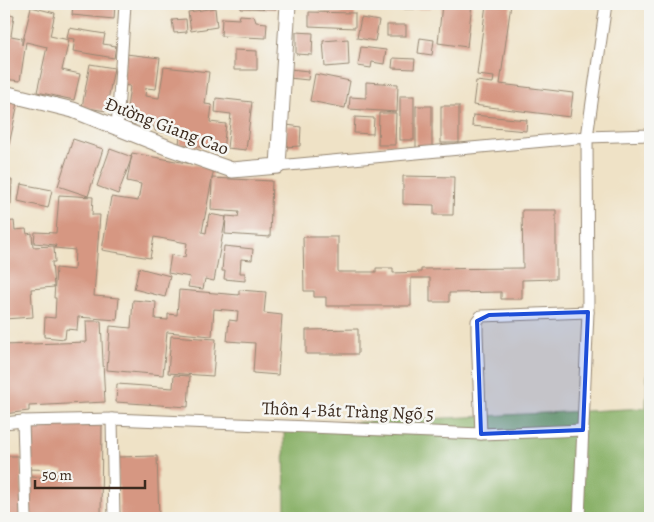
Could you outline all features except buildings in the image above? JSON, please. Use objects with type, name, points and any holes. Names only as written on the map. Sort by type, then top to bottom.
[{"type":"street","points":[[117,128],[125,4]]},
{"type":"street","points":[[288,4],[278,166],[587,137],[650,136]]},
{"type":"street","points":[[579,518],[588,312],[587,137],[606,4]]},
{"type":"street","name":"Đường Giang Cao","points":[[4,93],[73,110],[169,148],[232,170],[278,166]]},
{"type":"street","points":[[481,434],[477,321],[481,316],[588,312]]},
{"type":"street","points":[[112,419],[114,518]]},
{"type":"street","name":"Thôn 4-Bát Tràng Ngõ 5","points":[[4,423],[112,419],[481,434],[583,430]]},
{"type":"street","points":[[23,421],[26,518]]},
{"type":"highlighted area","points":[[588,312],[583,430],[481,434],[477,321],[489,315]]},
{"type":"green space","points":[[650,301],[650,518],[285,518],[284,426],[646,408]]}]
